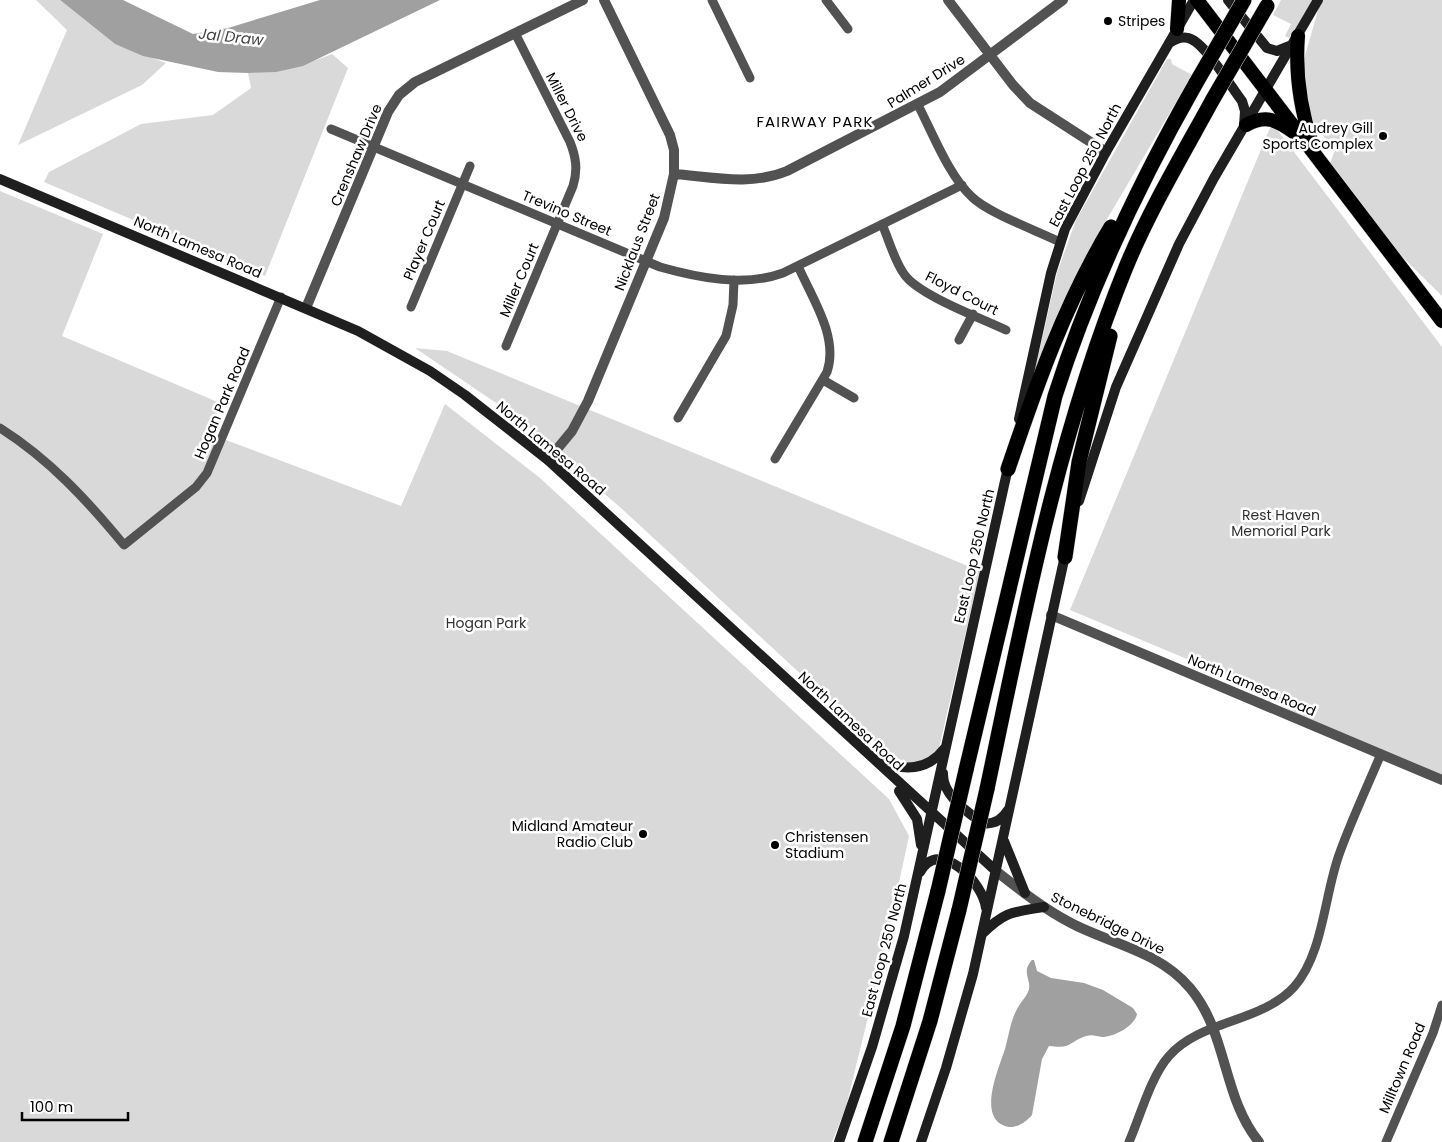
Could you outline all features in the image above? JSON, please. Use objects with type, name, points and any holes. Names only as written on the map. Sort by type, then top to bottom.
[{"type":"highway","points":[[1177,29],[1179,0]]},
{"type":"highway","points":[[1198,0],[1442,321]]},
{"type":"highway","points":[[1008,469],[1048,358],[1071,304],[1105,238],[1244,0]]},
{"type":"highway","points":[[891,1142],[930,1021],[959,910],[987,790],[1013,664],[1057,481],[1083,385],[1127,266],[1175,167],[1269,3]]},
{"type":"highway","points":[[1295,40],[1298,86],[1307,130],[1315,154]]},
{"type":"highway","points":[[1244,127],[1256,119],[1269,119],[1304,140]]},
{"type":"highway","points":[[865,1142],[903,1026],[938,891],[1055,396],[1070,348],[1104,264],[1162,142]]},
{"type":"highway","points":[[1065,557],[1079,462],[1106,351],[1133,270],[1175,167]]},
{"type":"main road","name":"East Loop 250 North","points":[[839,1142],[882,1012],[914,891],[948,745],[1046,290],[1060,242],[1106,152],[1194,0]]},
{"type":"main road","points":[[1228,0],[1267,48],[1277,51],[1295,40]]},
{"type":"main road","points":[[921,1142],[965,1006],[1004,840],[1051,614],[1092,454],[1127,358],[1190,222],[1318,0]]},
{"type":"main road","points":[[1169,43],[1176,39],[1184,38],[1198,43],[1242,101],[1246,116],[1244,127]]},
{"type":"main road","name":"North Lamesa Road","points":[[0,179],[358,331],[430,371],[465,395],[548,460],[996,871]]},
{"type":"main road","points":[[874,761],[901,768],[914,768],[935,760],[948,745]]},
{"type":"main road","points":[[948,745],[943,778],[949,794],[982,823],[995,823],[1004,816],[1010,806]]},
{"type":"main road","points":[[874,761],[904,796],[917,819],[920,839],[920,864]]},
{"type":"main road","points":[[1004,840],[1025,893]]},
{"type":"main road","points":[[914,891],[919,874],[928,862],[939,858],[950,861],[983,893],[986,910],[985,921]]},
{"type":"main road","points":[[982,935],[998,918],[1010,913],[1044,908]]},
{"type":"street","name":"Crenshaw Drive","points":[[306,308],[391,107],[406,88],[583,0]]},
{"type":"street","name":"Nicklaus Street","points":[[548,460],[572,432],[588,401],[669,204],[674,174],[674,150],[670,135],[604,0]]},
{"type":"street","points":[[712,0],[750,78]]},
{"type":"street","points":[[826,0],[848,29]]},
{"type":"street","points":[[948,0],[1013,85],[1030,103],[1106,152]]},
{"type":"street","name":"Palmer Drive","points":[[674,174],[751,180],[772,177],[787,171],[918,105],[958,80],[1063,0]]},
{"type":"street","name":"Miller Drive","points":[[515,34],[574,152],[575,179],[557,223]]},
{"type":"street","points":[[918,105],[962,185],[979,203],[1060,242]]},
{"type":"street","name":"Trevino Street","points":[[331,129],[646,261],[683,274],[734,280],[769,278],[798,266],[962,185]]},
{"type":"street","name":"Player Court","points":[[411,307],[470,166]]},
{"type":"street","name":"Miller Court","points":[[506,346],[557,223]]},
{"type":"street","name":"Floyd Court","points":[[882,224],[902,270],[909,280],[923,291],[1006,330]]},
{"type":"street","points":[[775,459],[823,380],[831,362],[831,345],[798,266]]},
{"type":"street","points":[[678,418],[726,336],[733,305],[734,280]]},
{"type":"street","name":"Hogan Park Road","points":[[0,428],[44,460],[71,484],[124,545],[196,488],[207,473],[281,297]]},
{"type":"street","points":[[960,340],[973,314]]},
{"type":"street","points":[[823,380],[854,398]]},
{"type":"street","name":"North Lamesa Road","points":[[1051,614],[1442,780]]},
{"type":"street","points":[[1129,1142],[1164,1062],[1180,1047],[1214,1028],[1280,998],[1301,976],[1314,951],[1340,852],[1381,754]]},
{"type":"street","name":"Stonebridge Drive","points":[[996,871],[1044,908],[1072,923],[1124,944],[1166,966],[1189,987],[1200,1000],[1214,1028],[1241,1115],[1259,1142]]},
{"type":"street","name":"Milltown Road","points":[[1386,1142],[1433,1033],[1442,1005]]},
{"type":"street","points":[[1433,1033],[1442,1036]]},
{"type":"green space","points":[[36,0],[60,0],[115,44],[166,63],[142,85],[18,145],[67,30]]},
{"type":"green space","points":[[1281,0],[1313,0],[1291,39],[1285,36],[1291,24],[1273,15]]},
{"type":"green space","name":"Audrey Gill Sports Complex","points":[[1321,0],[1442,0],[1442,296],[1362,217],[1327,171],[1335,150],[1312,123],[1298,80]]},
{"type":"green space","points":[[332,54],[348,68],[265,276],[44,182],[49,172],[141,124],[213,115],[251,88],[248,73],[291,67]]},
{"type":"green space","points":[[1167,59],[1171,59],[1172,64],[1192,75],[1100,231],[1033,379],[1057,273],[1076,220]]},
{"type":"green space","name":"Rest Haven Memorial Park","points":[[1272,123],[1442,347],[1442,776],[1301,717],[1249,685],[1070,610]]},
{"type":"green space","name":"Hogan Park","points":[[0,191],[103,234],[62,336],[220,403],[210,434],[401,506],[445,404],[540,478],[889,799],[909,836],[884,952],[846,1107],[832,1142],[0,1142]]},
{"type":"green space","points":[[415,348],[447,351],[980,571],[939,748],[920,762],[896,762],[621,508],[572,466],[551,443]]},
{"type":"water","name":"Jal Draw","points":[[60,0],[123,0],[193,34],[228,28],[320,0],[440,0],[303,66],[276,72],[248,73],[218,72],[143,56],[115,44]]},
{"type":"water","points":[[1032,960],[1034,960],[1037,971],[1051,978],[1084,983],[1103,990],[1133,1008],[1137,1014],[1128,1027],[1107,1037],[1088,1035],[1066,1046],[1049,1046],[1042,1059],[1032,1115],[1022,1124],[1009,1127],[999,1123],[993,1115],[991,1105],[992,1093],[1013,1019],[1028,991],[1027,968]]},
{"type":"place","name":"Stripes","points":[[1108,21]]},
{"type":"place","name":"Audrey Gill Sports Complex","points":[[1383,136]]},
{"type":"place","name":"Midland Amateur Radio Club","points":[[643,834]]},
{"type":"place","name":"Christensen Stadium","points":[[775,845]]},
{"type":"district","name":"FAIRWAY PARK","points":[[815,122]]}]
